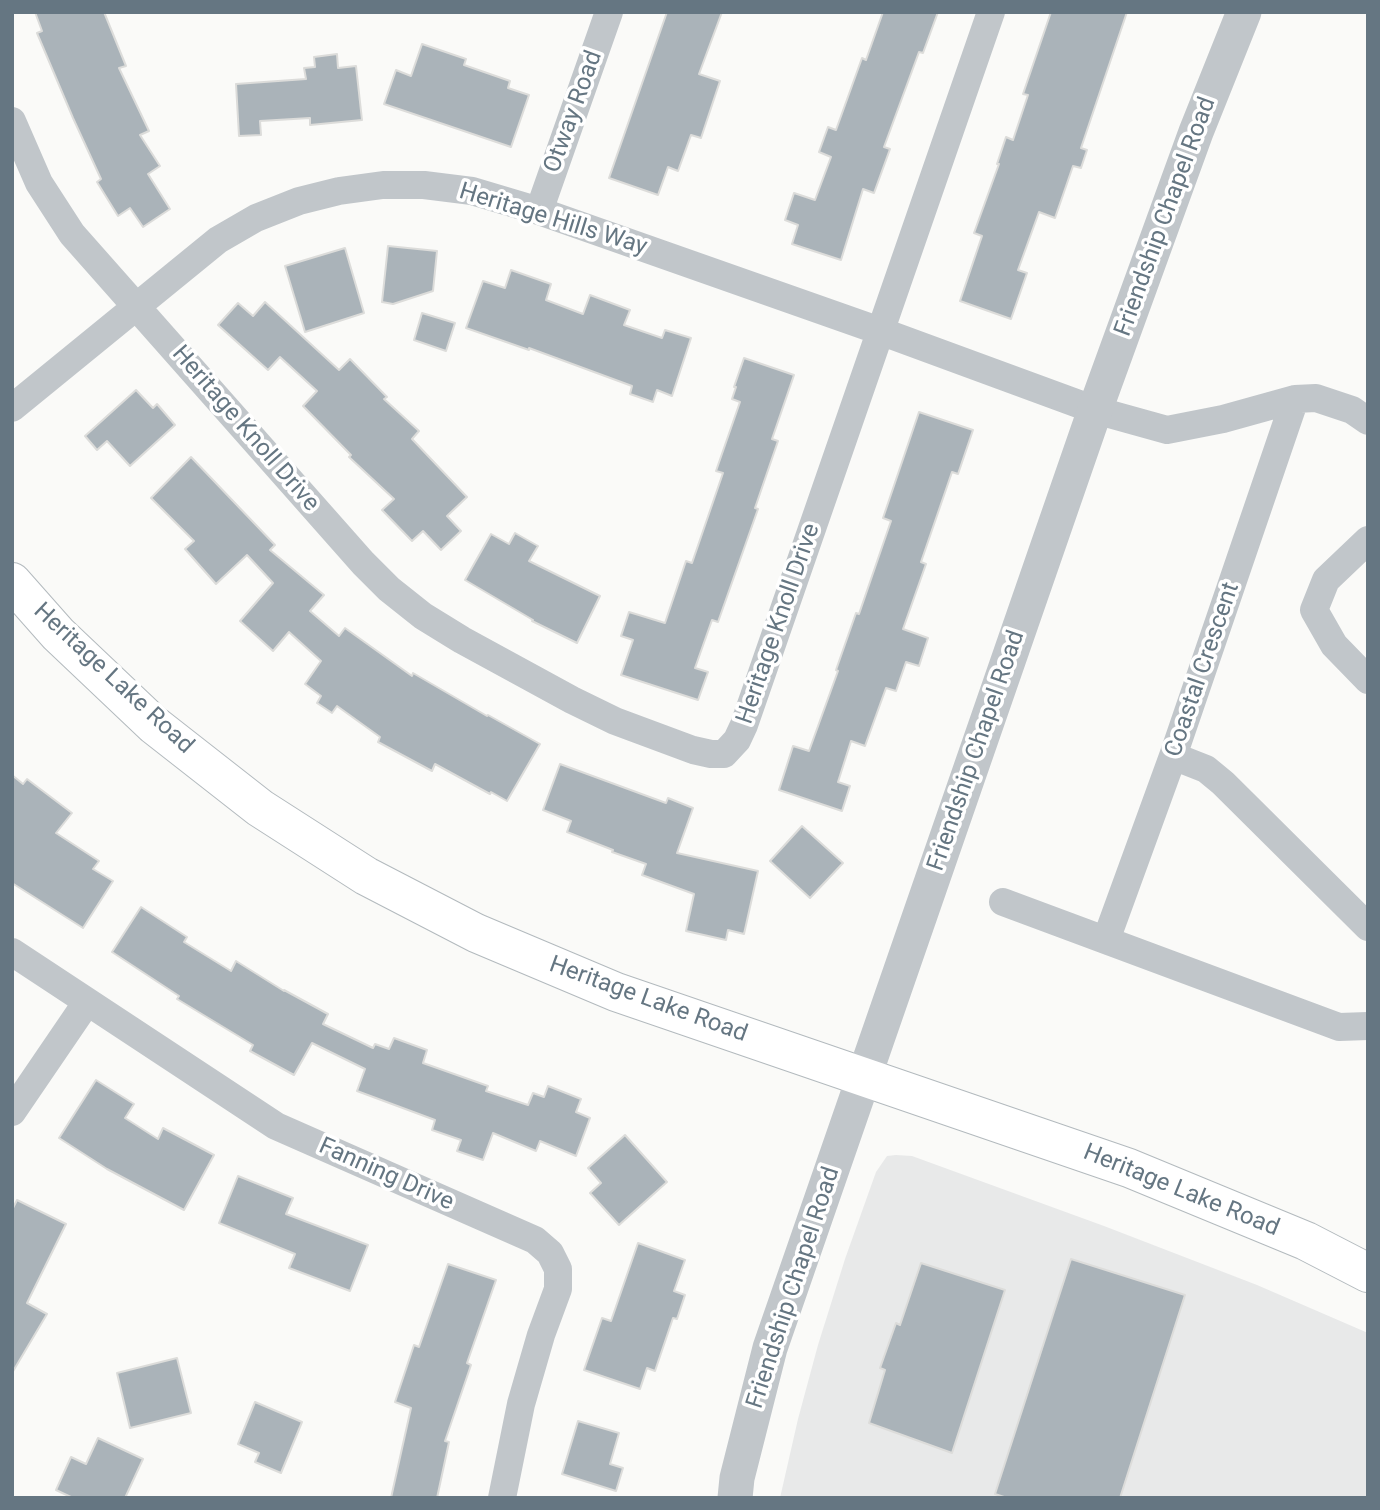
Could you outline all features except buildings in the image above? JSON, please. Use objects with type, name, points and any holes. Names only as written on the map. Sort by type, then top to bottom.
[{"type":"main road","name":"Heritage Lake Road","points":[[12,582],[58,634],[154,725],[260,808],[366,876],[476,933],[616,992],[1129,1168],[1306,1241],[1368,1273]]},
{"type":"street","name":"Otway Road","points":[[539,211],[609,12]]},
{"type":"street","name":"Heritage Knoll Drive","points":[[136,306],[363,563],[423,617],[486,654],[615,721],[693,750],[724,754],[737,740],[744,725],[991,12]]},
{"type":"street","name":"Friendship Chapel Road","points":[[735,1498],[737,1478],[770,1348],[1095,410],[1196,132],[1244,12]]},
{"type":"street","points":[[12,121],[39,183],[72,234],[136,306]]},
{"type":"street","name":"Heritage Hills Way","points":[[12,408],[218,240],[256,218],[299,201],[339,191],[383,185],[424,185],[472,191],[539,211],[1095,410],[1167,430],[1223,419],[1296,399]]},
{"type":"street","points":[[1296,399],[1316,398],[1352,410],[1368,421]]},
{"type":"street","name":"Coastal Crescent","points":[[1106,940],[1173,756],[1296,399]]},
{"type":"street","points":[[1368,540],[1325,580],[1314,610],[1334,645],[1368,680]]},
{"type":"street","points":[[1173,756],[1206,769],[1223,783],[1368,927]]},
{"type":"street","points":[[1003,902],[1339,1027],[1368,1026]]},
{"type":"street","name":"Fanning Drive","points":[[12,952],[276,1126],[535,1240],[550,1253],[558,1269],[558,1289],[521,1404],[502,1498]]},
{"type":"street","points":[[12,1112],[87,1002]]},
{"type":"shaded area","points":[[887,1156],[912,1156],[1104,1226],[1257,1285],[1368,1333],[1368,1498],[780,1498],[818,1345],[845,1259],[876,1172]]}]
